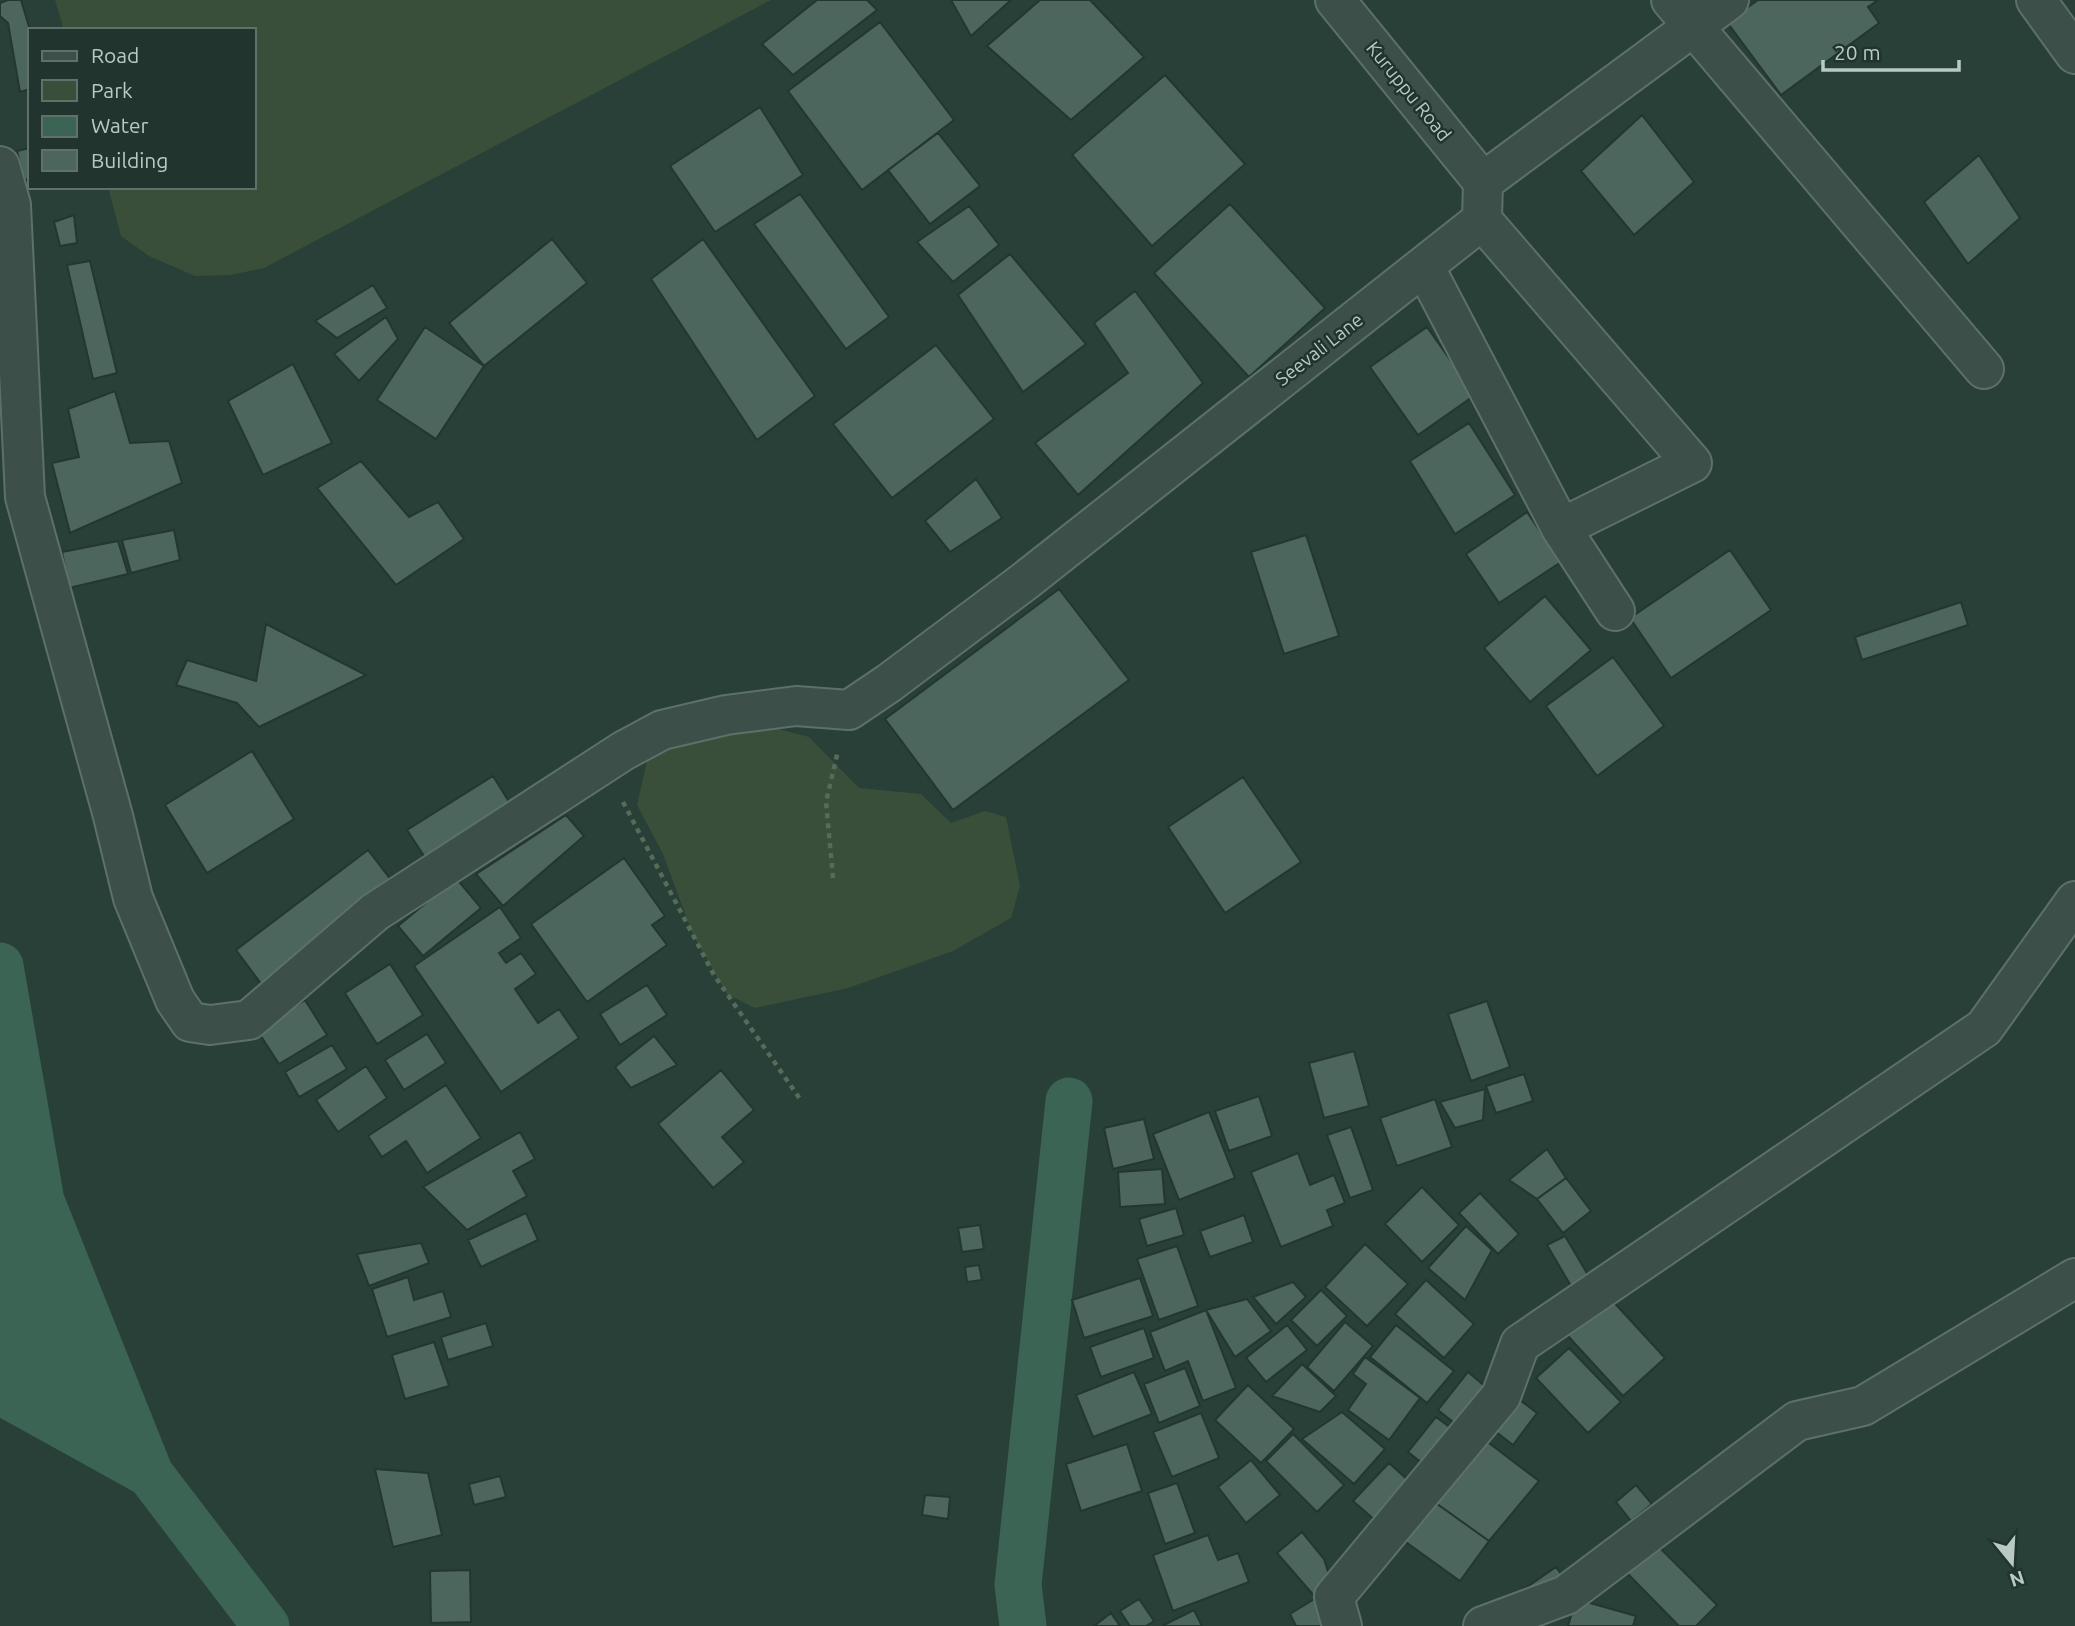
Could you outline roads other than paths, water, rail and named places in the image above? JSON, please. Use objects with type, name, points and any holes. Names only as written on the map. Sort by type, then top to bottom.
[{"type":"street","name":"Kuruppu Road","points":[[1335,0],[1483,182]]},
{"type":"street","points":[[1561,528],[1692,463],[1482,220],[1483,182],[1682,14],[1729,0]]},
{"type":"street","points":[[2036,0],[2075,54]]},
{"type":"street","points":[[1682,14],[1984,369]]},
{"type":"street","name":"Seevali Lane","points":[[0,166],[11,205],[25,497],[134,898],[175,1000],[190,1022],[210,1025],[249,1020],[375,912],[623,751],[662,730],[726,715],[796,706],[849,709],[883,687],[1025,581],[1482,220]]},
{"type":"street","points":[[1424,266],[1561,528],[1615,611]]},
{"type":"street","points":[[1342,1626],[1334,1597],[1502,1396],[1520,1344],[1984,1028],[2075,901]]},
{"type":"street","points":[[1483,1626],[1566,1595],[1797,1422],[1863,1406],[2075,1278]]},
{"type":"water","points":[[0,966],[41,1201],[150,1474],[0,1391]]},
{"type":"waterway","points":[[0,966],[41,1201],[150,1474],[266,1626]]},
{"type":"waterway","points":[[1023,1626],[1018,1585],[1069,1101]]},
{"type":"waterway","points":[[0,1391],[150,1474]]}]
